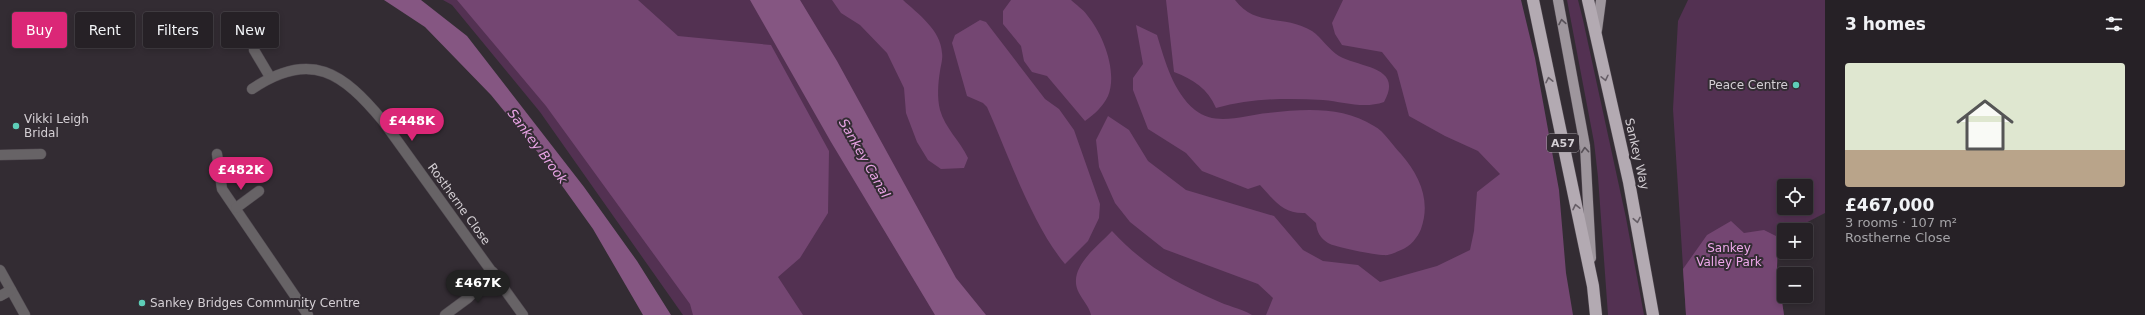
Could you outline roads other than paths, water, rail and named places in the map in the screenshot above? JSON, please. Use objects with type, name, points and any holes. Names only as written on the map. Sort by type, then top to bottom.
[{"type":"highway","name":"A57","points":[[1533,0],[1593,286],[1596,315]]},
{"type":"highway","name":"Sankey Way","points":[[1588,0],[1629,182],[1653,315]]},
{"type":"main road","name":"A57","points":[[1558,0],[1585,146],[1593,286]]},
{"type":"main road","points":[[1596,40],[1601,0]]},
{"type":"street","points":[[254,50],[270,77]]},
{"type":"street","name":"Rostherne Close","points":[[252,89],[270,77],[291,69],[319,69],[342,79],[362,96],[383,121],[523,315]]},
{"type":"street","points":[[0,155],[41,154]]},
{"type":"street","points":[[217,154],[222,189],[308,315]]},
{"type":"street","points":[[236,208],[259,191]]},
{"type":"street","points":[[0,270],[25,315]]},
{"type":"street","points":[[445,315],[468,298],[493,272]]},
{"type":"street","points":[[0,296],[11,290]]},
{"type":"water","name":"Sankey Brook","points":[[384,0],[421,0],[467,36],[584,187],[637,261],[671,315],[643,315],[593,229],[540,155],[491,95],[425,27]]},
{"type":"water","name":"Sankey Canal","points":[[750,0],[800,0],[837,61],[956,278],[986,315],[935,315],[831,142]]},
{"type":"place","name":"Peace Centre","points":[[1796,85]]},
{"type":"place","name":"Vikki Leigh Bridal","points":[[16,126]]},
{"type":"place","name":"Sankey Bridges Community Centre","points":[[142,303]]},
{"type":"park label","name":"Sankey Valley Park","points":[[1729,255]]}]
